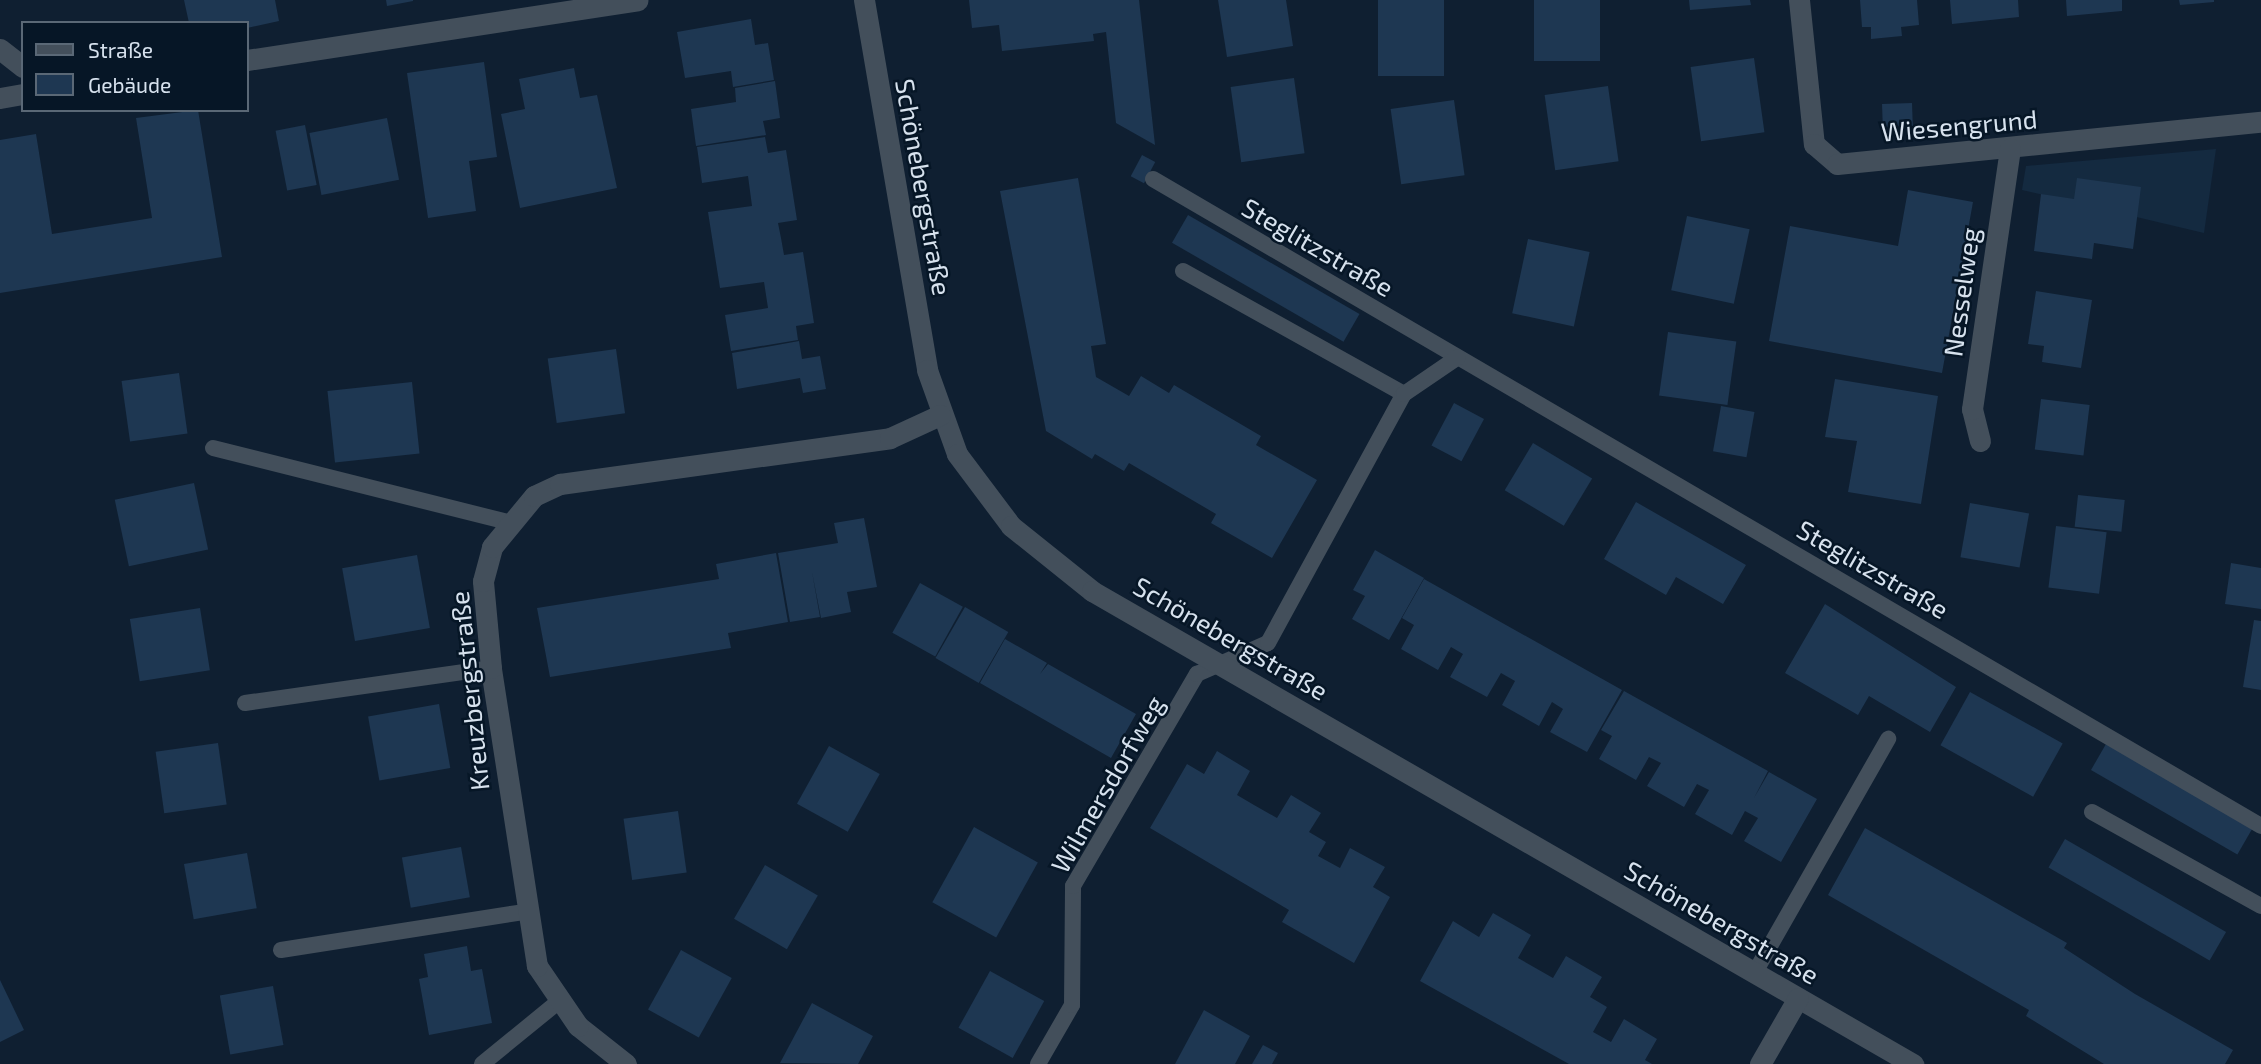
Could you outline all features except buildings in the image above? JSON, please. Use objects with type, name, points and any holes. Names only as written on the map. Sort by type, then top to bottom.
[{"type":"street","points":[[248,60],[637,0]]},
{"type":"street","name":"Schönebergstraße","points":[[864,0],[940,415],[983,491],[1054,565],[1913,1064]]},
{"type":"street","name":"Wiesengrund","points":[[1800,0],[1814,144],[1821,155],[1837,164],[2010,149],[2261,122]]},
{"type":"street","points":[[0,49],[21,65]]},
{"type":"street","points":[[0,98],[21,94]]},
{"type":"street","name":"Nesselweg","points":[[1980,441],[1972,409],[2010,149]]},
{"type":"street","name":"Kreuzbergstraße","points":[[626,1064],[558,1002],[537,966],[525,912],[491,668],[483,581],[508,522],[534,496],[560,484],[890,438],[940,415]]},
{"type":"street","points":[[1760,1064],[1798,998]]},
{"type":"lane","name":"Steglitzstraße","points":[[1153,179],[2261,826]]},
{"type":"lane","points":[[1183,271],[1404,394]]},
{"type":"lane","points":[[1222,664],[1268,643],[1404,394],[1458,357]]},
{"type":"lane","points":[[213,448],[508,522]]},
{"type":"lane","name":"Wilmersdorfweg","points":[[1038,1064],[1072,1005],[1073,886],[1197,674],[1222,664]]},
{"type":"lane","points":[[245,703],[491,668]]},
{"type":"lane","points":[[1754,974],[1888,739]]},
{"type":"lane","points":[[2092,812],[2261,906]]},
{"type":"lane","points":[[281,950],[525,912]]},
{"type":"lane","points":[[482,1064],[558,1002]]},
{"type":"shaded area","points":[[2216,149],[2204,233],[2022,190],[2026,166]]}]
